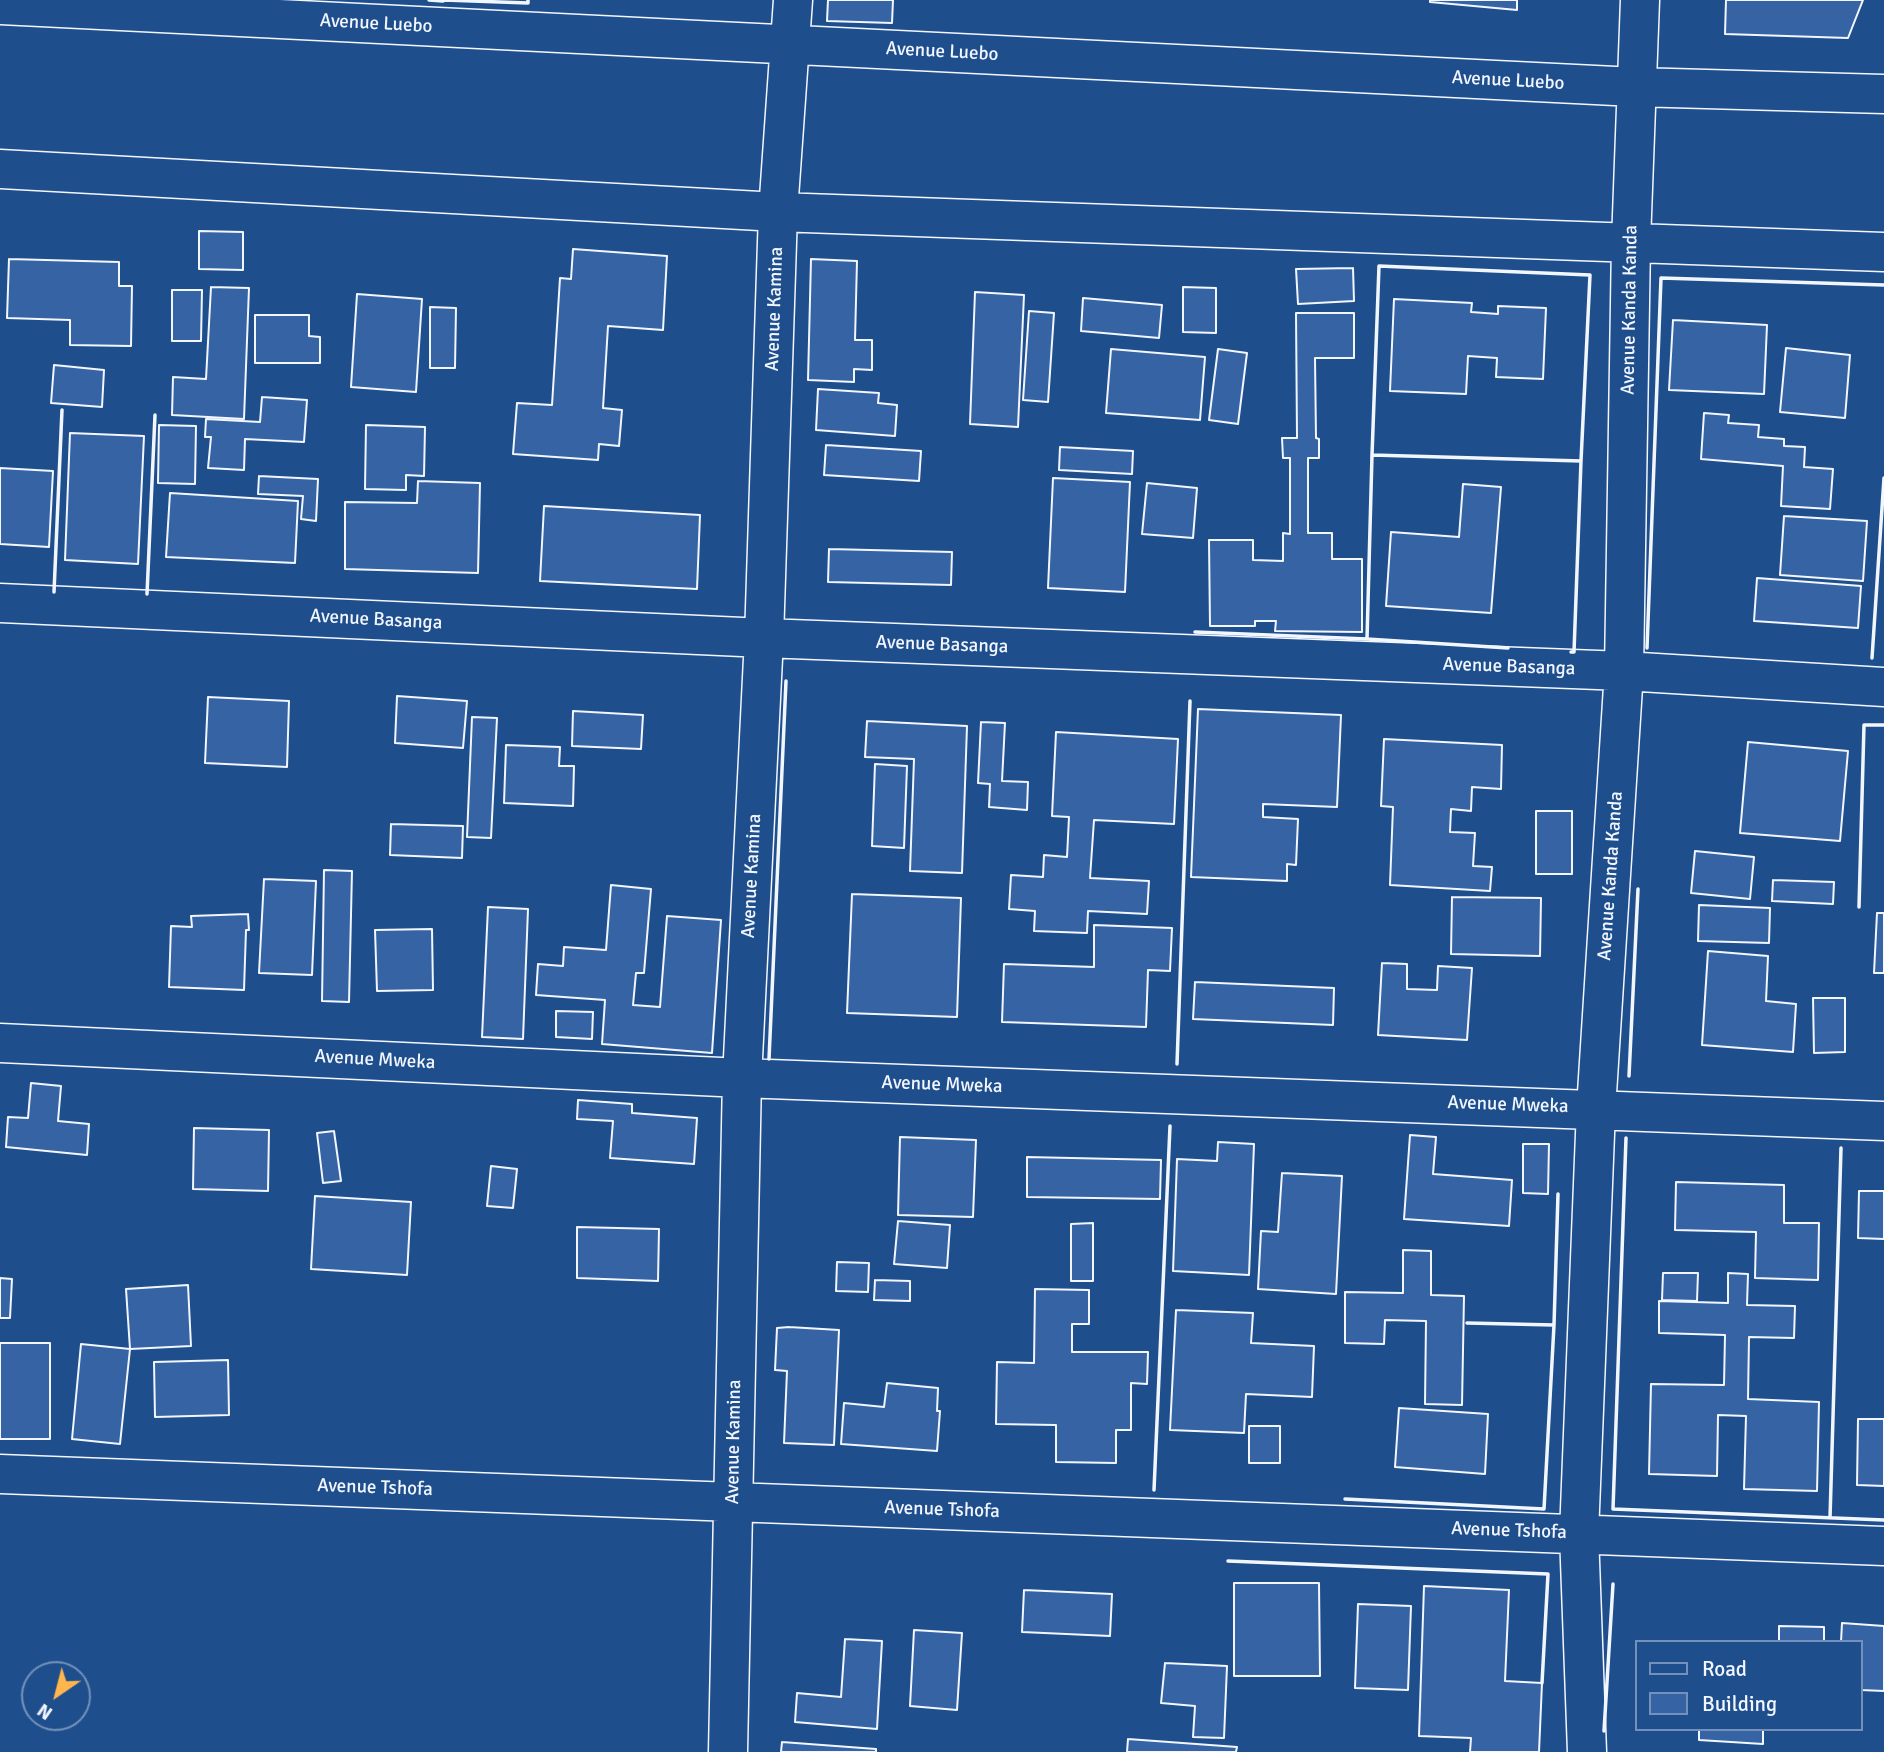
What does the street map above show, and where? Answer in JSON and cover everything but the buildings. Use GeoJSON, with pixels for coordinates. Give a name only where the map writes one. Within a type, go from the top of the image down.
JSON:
{"type":"FeatureCollection","features":[{"type":"Feature","properties":{"kind":"street","name":"Avenue Kamina"},"geometry":{"type":"LineString","coordinates":[[728,1752],[742,1078],[764,638],[778,212],[793,0]]}},
{"type":"Feature","properties":{"kind":"street","name":"Avenue Kanda Kanda"},"geometry":{"type":"LineString","coordinates":[[1587,1752],[1579,1534],[1596,1109],[1624,671],[1631,242],[1640,0]]}},
{"type":"Feature","properties":{"kind":"street","name":"Avenue Luebo"},"geometry":{"type":"LineString","coordinates":[[0,5],[1635,87],[1884,94]]}},
{"type":"Feature","properties":{"kind":"street"},"geometry":{"type":"LineString","coordinates":[[0,169],[778,212],[1884,252]]}},
{"type":"Feature","properties":{"kind":"street","name":"Avenue Basanga"},"geometry":{"type":"LineString","coordinates":[[0,603],[764,638],[1624,671],[1884,687]]}},
{"type":"Feature","properties":{"kind":"street","name":"Avenue Mweka"},"geometry":{"type":"LineString","coordinates":[[0,1042],[742,1078],[1884,1121]]}},
{"type":"Feature","properties":{"kind":"street","name":"Avenue Tshofa"},"geometry":{"type":"LineString","coordinates":[[0,1474],[1884,1546]]}},
{"type":"Feature","properties":{"kind":"wall"},"geometry":{"type":"LineString","coordinates":[[429,0],[443,1]]}},
{"type":"Feature","properties":{"kind":"wall"},"geometry":{"type":"LineString","coordinates":[[444,0],[528,3],[528,0]]}},
{"type":"Feature","properties":{"kind":"wall"},"geometry":{"type":"LineString","coordinates":[[1372,455],[1581,461],[1590,275],[1379,266],[1372,455],[1367,639],[1508,648]]}},
{"type":"Feature","properties":{"kind":"wall"},"geometry":{"type":"LineString","coordinates":[[1647,648],[1661,278],[1884,285]]}},
{"type":"Feature","properties":{"kind":"wall"},"geometry":{"type":"LineString","coordinates":[[54,592],[62,410]]}},
{"type":"Feature","properties":{"kind":"wall"},"geometry":{"type":"LineString","coordinates":[[147,594],[155,415]]}},
{"type":"Feature","properties":{"kind":"wall"},"geometry":{"type":"LineString","coordinates":[[1571,652],[1574,652],[1581,461]]}},
{"type":"Feature","properties":{"kind":"wall"},"geometry":{"type":"LineString","coordinates":[[1872,658],[1884,478]]}},
{"type":"Feature","properties":{"kind":"wall"},"geometry":{"type":"LineString","coordinates":[[1195,632],[1367,639]]}},
{"type":"Feature","properties":{"kind":"wall"},"geometry":{"type":"LineString","coordinates":[[769,1059],[786,681]]}},
{"type":"Feature","properties":{"kind":"wall"},"geometry":{"type":"LineString","coordinates":[[1177,1064],[1190,701]]}},
{"type":"Feature","properties":{"kind":"wall"},"geometry":{"type":"LineString","coordinates":[[1859,907],[1864,725],[1884,725]]}},
{"type":"Feature","properties":{"kind":"wall"},"geometry":{"type":"LineString","coordinates":[[1629,1076],[1638,889]]}},
{"type":"Feature","properties":{"kind":"wall"},"geometry":{"type":"LineString","coordinates":[[1154,1490],[1170,1126]]}},
{"type":"Feature","properties":{"kind":"wall"},"geometry":{"type":"LineString","coordinates":[[1626,1138],[1613,1509],[1884,1520]]}},
{"type":"Feature","properties":{"kind":"wall"},"geometry":{"type":"LineString","coordinates":[[1830,1518],[1841,1148]]}},
{"type":"Feature","properties":{"kind":"wall"},"geometry":{"type":"LineString","coordinates":[[1345,1499],[1544,1509],[1558,1194]]}},
{"type":"Feature","properties":{"kind":"wall"},"geometry":{"type":"LineString","coordinates":[[1467,1323],[1554,1325]]}},
{"type":"Feature","properties":{"kind":"wall"},"geometry":{"type":"LineString","coordinates":[[1228,1561],[1548,1574],[1542,1683]]}},
{"type":"Feature","properties":{"kind":"wall"},"geometry":{"type":"LineString","coordinates":[[1604,1731],[1613,1584]]}}]}
